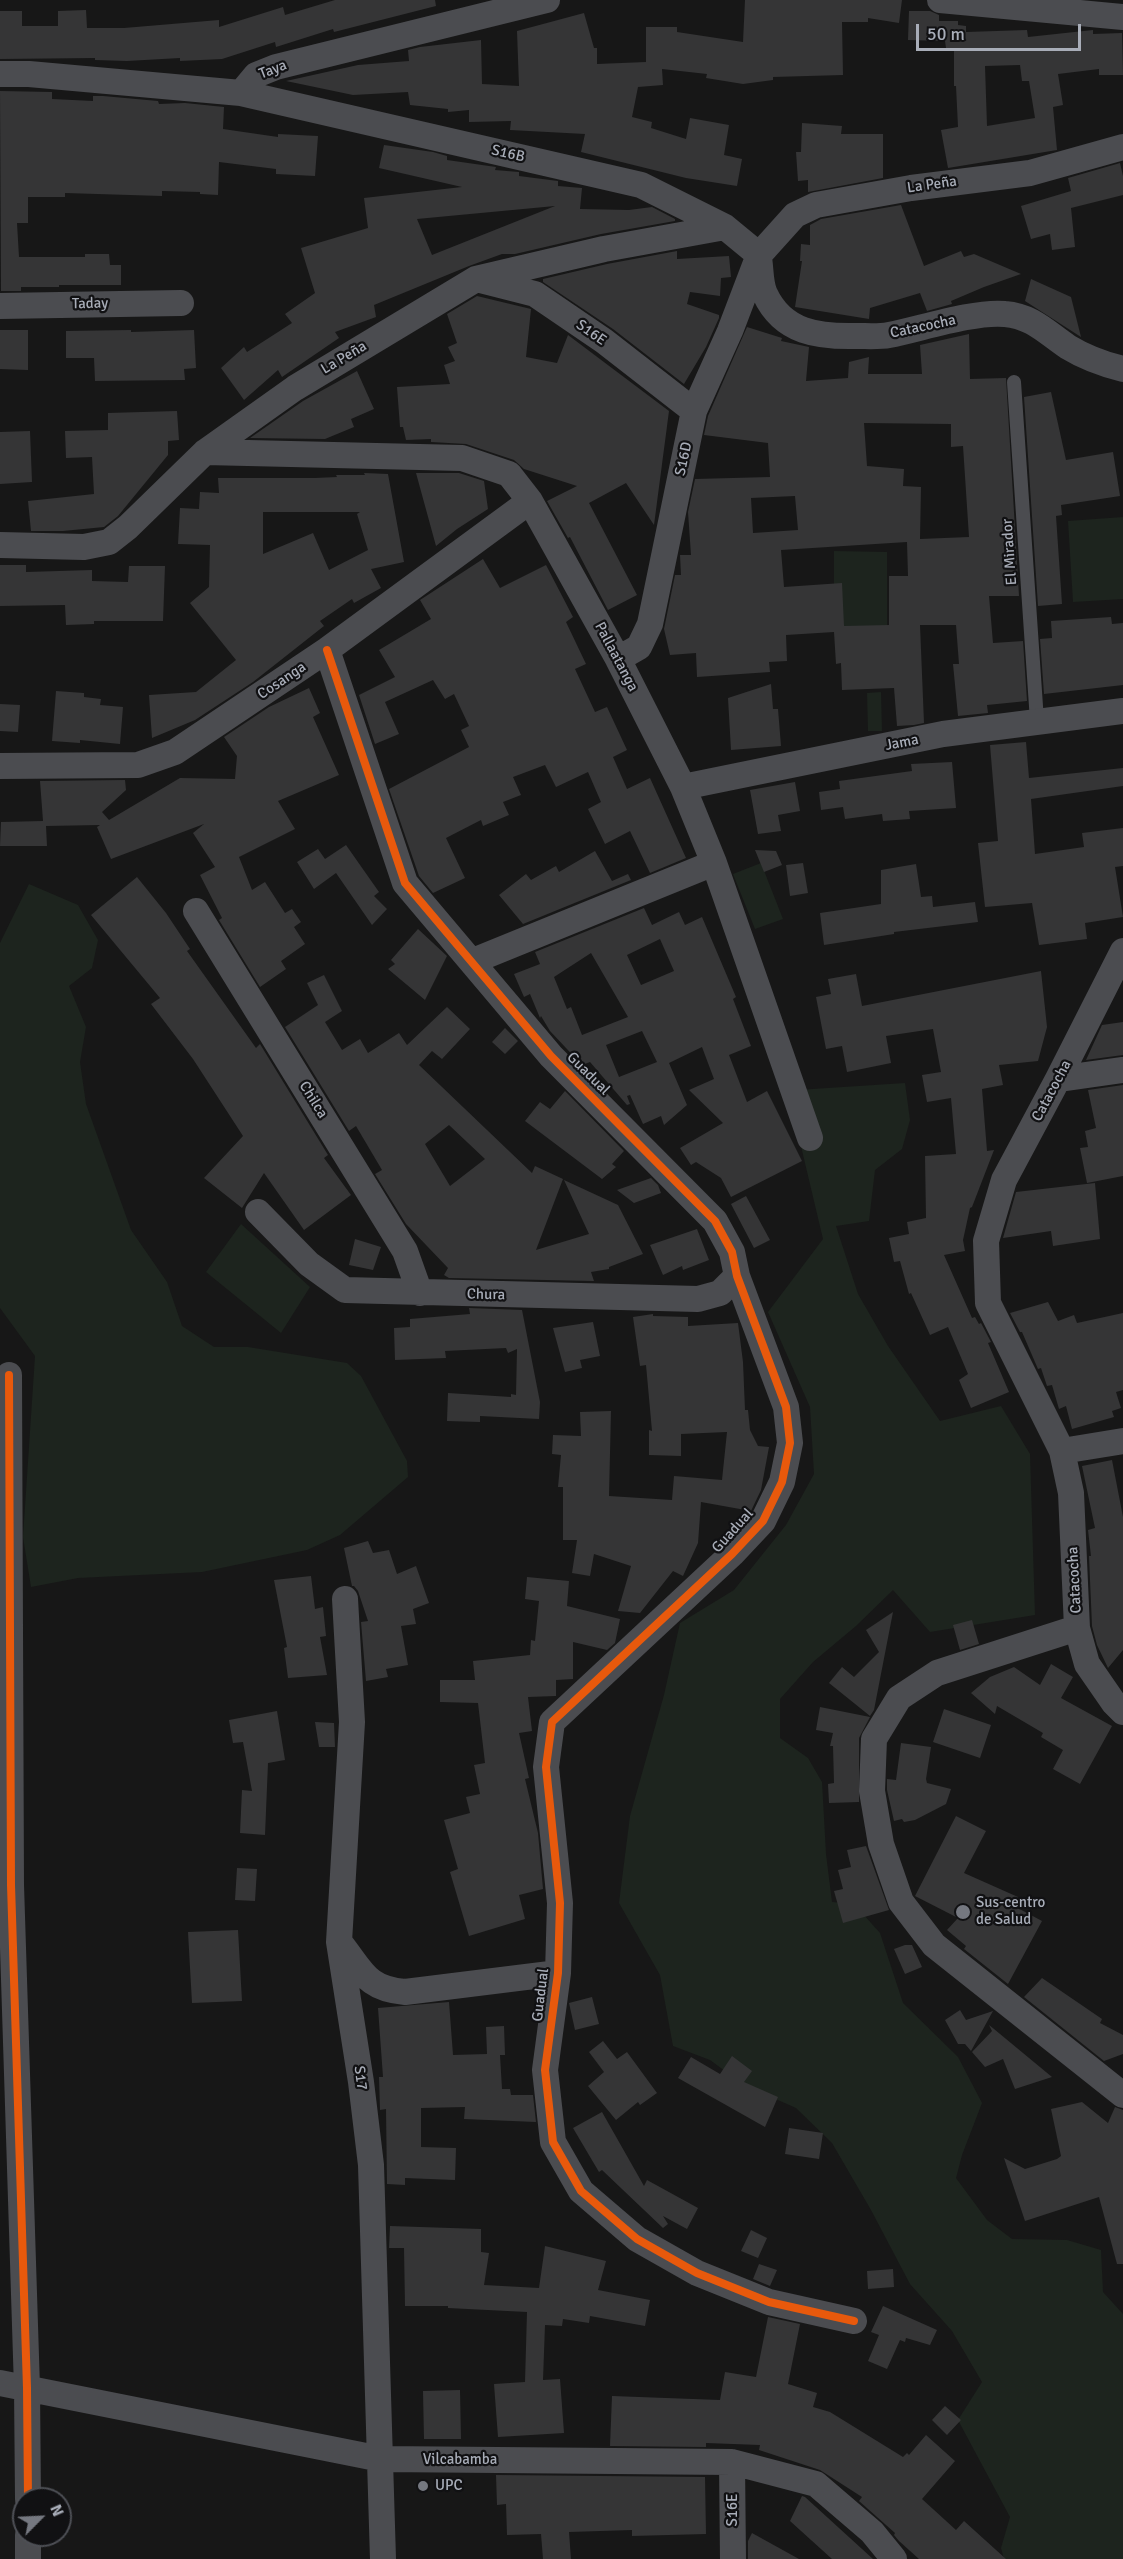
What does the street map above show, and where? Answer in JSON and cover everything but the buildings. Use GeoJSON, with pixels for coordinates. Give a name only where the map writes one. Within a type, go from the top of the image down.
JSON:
{"type":"FeatureCollection","features":[{"type":"Feature","properties":{"kind":"street","name":"Taya"},"geometry":{"type":"LineString","coordinates":[[241,93],[256,75],[276,67],[547,0]]}},
{"type":"Feature","properties":{"kind":"street"},"geometry":{"type":"LineString","coordinates":[[940,0],[1123,17]]}},
{"type":"Feature","properties":{"kind":"street"},"geometry":{"type":"LineString","coordinates":[[0,74],[29,74],[241,93]]}},
{"type":"Feature","properties":{"kind":"street","name":"S16B"},"geometry":{"type":"LineString","coordinates":[[241,93],[641,185],[725,227],[759,255]]}},
{"type":"Feature","properties":{"kind":"street","name":"La Peña"},"geometry":{"type":"LineString","coordinates":[[759,255],[795,215],[816,205],[911,188],[1030,173],[1123,147]]}},
{"type":"Feature","properties":{"kind":"street","name":"La Peña"},"geometry":{"type":"LineString","coordinates":[[0,545],[84,548],[109,542],[128,527],[205,452],[295,388],[476,279],[604,249],[725,227]]}},
{"type":"Feature","properties":{"kind":"street","name":"Catacocha"},"geometry":{"type":"LineString","coordinates":[[759,255],[764,293],[778,314],[789,325],[804,332],[829,337],[885,336],[967,317],[1004,313],[1034,321],[1068,347],[1097,363],[1123,369]]}},
{"type":"Feature","properties":{"kind":"street","name":"S16D"},"geometry":{"type":"LineString","coordinates":[[618,658],[639,647],[650,624],[694,411],[730,331],[759,255]]}},
{"type":"Feature","properties":{"kind":"street","name":"S16E"},"geometry":{"type":"LineString","coordinates":[[476,279],[535,294],[604,341],[694,411]]}},
{"type":"Feature","properties":{"kind":"street","name":"Taday"},"geometry":{"type":"LineString","coordinates":[[0,306],[181,303]]}},
{"type":"Feature","properties":{"kind":"street","name":"Pallaatanga"},"geometry":{"type":"LineString","coordinates":[[205,452],[462,458],[509,474],[531,501],[618,658],[683,787],[714,863],[810,1138]]}},
{"type":"Feature","properties":{"kind":"street","name":"Cosanga"},"geometry":{"type":"LineString","coordinates":[[0,766],[138,765],[166,755],[209,730],[327,650],[531,501]]}},
{"type":"Feature","properties":{"kind":"street","name":"Guadual"},"geometry":{"type":"LineString","coordinates":[[327,650],[405,883],[551,1056],[715,1221],[732,1252],[737,1276],[786,1407],[790,1443],[782,1482],[763,1521],[732,1554],[552,1722],[546,1767],[560,1903],[558,1973],[545,2070],[553,2142],[581,2191],[638,2239],[697,2273],[769,2302],[855,2321]]}},
{"type":"Feature","properties":{"kind":"street","name":"Jama"},"geometry":{"type":"LineString","coordinates":[[683,787],[943,735],[1123,711]]}},
{"type":"Feature","properties":{"kind":"street"},"geometry":{"type":"LineString","coordinates":[[473,961],[714,863]]}},
{"type":"Feature","properties":{"kind":"street","name":"Chilca"},"geometry":{"type":"LineString","coordinates":[[196,911],[405,1251],[420,1293]]}},
{"type":"Feature","properties":{"kind":"street","name":"Catacocha"},"geometry":{"type":"LineString","coordinates":[[1123,951],[1004,1180],[986,1241],[988,1303],[1062,1451],[1071,1493],[1077,1628],[937,1673],[899,1698],[874,1739],[872,1791],[881,1845],[901,1902],[934,1945],[1123,2095]]}},
{"type":"Feature","properties":{"kind":"street"},"geometry":{"type":"LineString","coordinates":[[1058,1079],[1123,1070]]}},
{"type":"Feature","properties":{"kind":"street","name":"Chura"},"geometry":{"type":"LineString","coordinates":[[258,1212],[309,1264],[345,1290],[698,1299],[720,1293],[737,1276]]}},
{"type":"Feature","properties":{"kind":"street"},"geometry":{"type":"LineString","coordinates":[[9,1375],[6,1885],[27,2388],[28,2487]]}},
{"type":"Feature","properties":{"kind":"street"},"geometry":{"type":"LineString","coordinates":[[1062,1451],[1123,1441]]}},
{"type":"Feature","properties":{"kind":"street","name":"S17"},"geometry":{"type":"LineString","coordinates":[[345,1599],[352,1722],[339,1942],[361,2082],[371,2165],[383,2559]]}},
{"type":"Feature","properties":{"kind":"street"},"geometry":{"type":"LineString","coordinates":[[1077,1628],[1087,1664],[1123,1712]]}},
{"type":"Feature","properties":{"kind":"street"},"geometry":{"type":"LineString","coordinates":[[339,1942],[371,1983],[386,1991],[405,1992],[558,1973]]}},
{"type":"Feature","properties":{"kind":"street","name":"Vilcabamba"},"geometry":{"type":"LineString","coordinates":[[0,2383],[381,2459],[732,2462],[816,2484],[872,2532],[894,2559]]}},
{"type":"Feature","properties":{"kind":"street","name":"S16E"},"geometry":{"type":"LineString","coordinates":[[732,2462],[733,2559]]}},
{"type":"Feature","properties":{"kind":"lane","name":"El Mirador"},"geometry":{"type":"LineString","coordinates":[[1014,382],[1038,721]]}},
{"type":"Feature","properties":{"kind":"shaded area"},"geometry":{"type":"Polygon","coordinates":[[[1123,517],[1123,599],[1073,602],[1068,521],[1123,517]]]}},
{"type":"Feature","properties":{"kind":"shaded area"},"geometry":{"type":"Polygon","coordinates":[[[834,551],[887,552],[887,628],[834,628],[834,551]]]}},
{"type":"Feature","properties":{"kind":"shaded area"},"geometry":{"type":"Polygon","coordinates":[[[881,692],[882,731],[868,731],[867,693],[881,692]]]}},
{"type":"Feature","properties":{"kind":"shaded area"},"geometry":{"type":"Polygon","coordinates":[[[761,863],[783,919],[755,929],[733,874],[761,863]]]}},
{"type":"Feature","properties":{"kind":"shaded area"},"geometry":{"type":"Polygon","coordinates":[[[29,884],[78,905],[98,940],[92,968],[69,986],[86,1027],[80,1062],[86,1104],[131,1230],[167,1282],[182,1326],[214,1347],[248,1347],[347,1363],[361,1376],[407,1461],[408,1477],[340,1535],[307,1550],[202,1572],[78,1578],[31,1587],[23,1537],[35,1356],[0,1308],[0,943],[29,884]]]}},
{"type":"Feature","properties":{"kind":"shaded area"},"geometry":{"type":"Polygon","coordinates":[[[905,1083],[910,1120],[902,1149],[875,1170],[869,1221],[836,1226],[858,1294],[888,1346],[940,1421],[1001,1406],[1030,1454],[1035,1615],[930,1632],[893,1590],[856,1626],[813,1662],[780,1699],[780,1738],[808,1758],[822,1782],[826,1854],[832,1902],[854,1904],[880,1933],[903,2003],[958,2057],[982,2103],[962,2155],[956,2178],[987,2220],[1012,2239],[1067,2240],[1101,2250],[1103,2292],[1123,2314],[1123,2559],[1004,2559],[1001,2548],[1010,2517],[958,2420],[982,2382],[952,2331],[910,2284],[832,2143],[796,2108],[744,2085],[710,2060],[673,2046],[660,1975],[619,1903],[630,1816],[664,1695],[680,1623],[734,1590],[786,1525],[814,1474],[810,1407],[768,1312],[823,1239],[800,1142],[797,1090],[905,1083]]]}},
{"type":"Feature","properties":{"kind":"shaded area"},"geometry":{"type":"Polygon","coordinates":[[[241,1224],[310,1287],[281,1333],[206,1272],[241,1224]]]}},
{"type":"Feature","properties":{"kind":"cycle path"},"geometry":{"type":"LineString","coordinates":[[327,650],[405,883],[551,1056],[715,1221],[732,1252],[737,1276],[786,1407],[790,1443],[782,1482],[763,1521],[732,1554],[552,1722],[546,1767],[560,1903],[558,1973],[545,2070],[553,2142],[581,2191],[637,2239],[697,2273],[769,2302],[854,2321]]}},
{"type":"Feature","properties":{"kind":"cycle path"},"geometry":{"type":"LineString","coordinates":[[9,1375],[11,1885],[27,2388],[28,2487]]}},
{"type":"Feature","properties":{"kind":"place","name":"Sus-centro de Salud"},"geometry":{"type":"Point","coordinates":[963,1912]}},
{"type":"Feature","properties":{"kind":"place","name":"UPC"},"geometry":{"type":"Point","coordinates":[423,2486]}}]}
